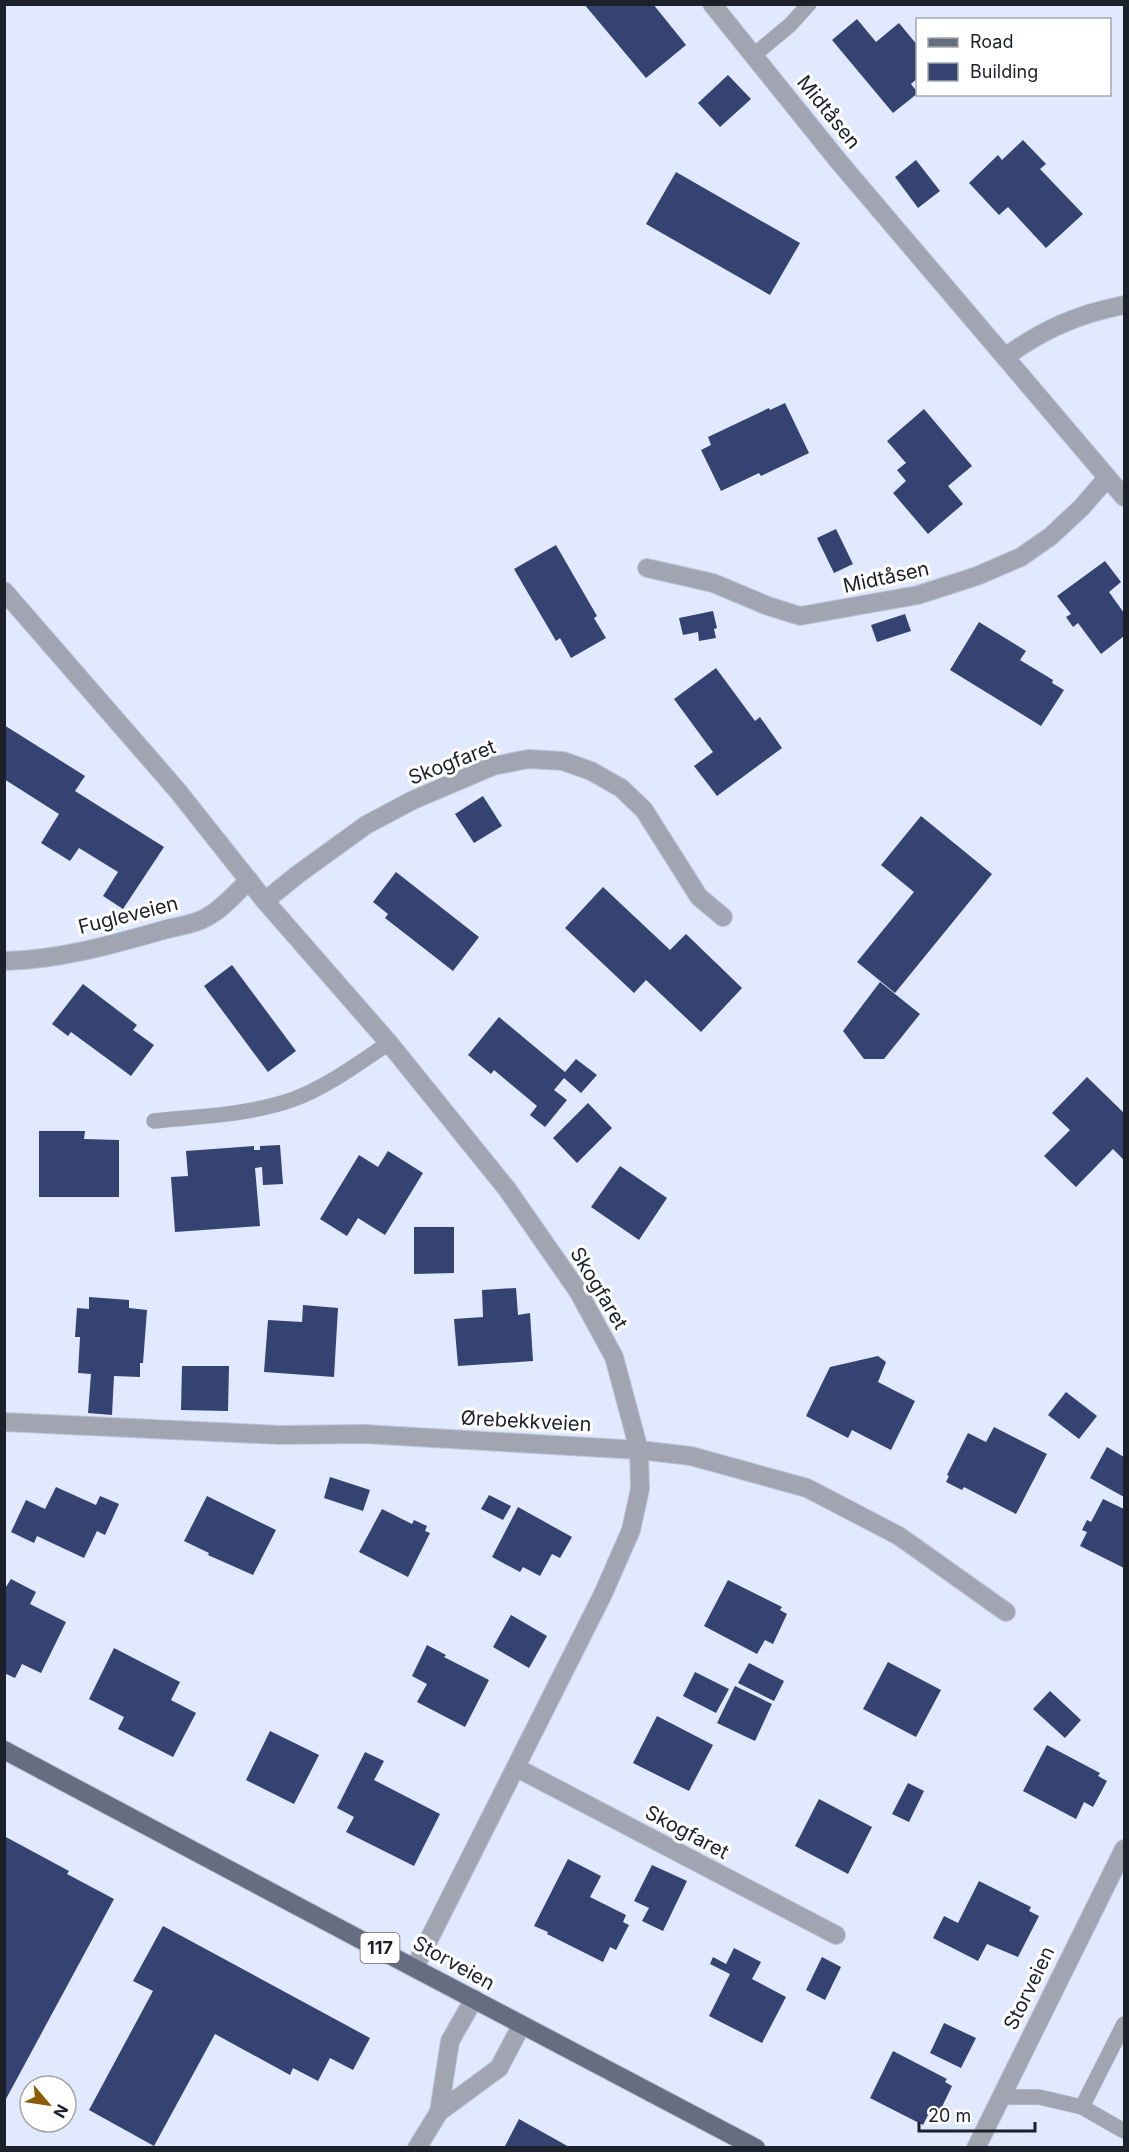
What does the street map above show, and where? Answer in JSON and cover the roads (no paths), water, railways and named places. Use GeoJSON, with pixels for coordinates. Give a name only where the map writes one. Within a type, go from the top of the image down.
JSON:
{"type":"FeatureCollection","features":[{"type":"Feature","properties":{"kind":"main road","name":"Storveien"},"geometry":{"type":"LineString","coordinates":[[4,1750],[416,1967],[521,2026],[756,2148]]}},
{"type":"Feature","properties":{"kind":"street","name":"Midtåsen"},"geometry":{"type":"LineString","coordinates":[[712,4],[840,163],[1125,497]]}},
{"type":"Feature","properties":{"kind":"street"},"geometry":{"type":"LineString","coordinates":[[1005,357],[1029,339],[1064,321],[1101,309],[1125,305]]}},
{"type":"Feature","properties":{"kind":"street","name":"Midtåsen"},"geometry":{"type":"LineString","coordinates":[[648,568],[713,583],[768,606],[800,616],[918,595],[977,576],[1021,557],[1051,536],[1082,507],[1107,478]]}},
{"type":"Feature","properties":{"kind":"street","name":"Skogfaret"},"geometry":{"type":"LineString","coordinates":[[4,591],[177,790],[265,901],[389,1043],[507,1188],[578,1291],[614,1357],[639,1450],[640,1489],[631,1530],[603,1594],[416,1967]]}},
{"type":"Feature","properties":{"kind":"street","name":"Skogfaret"},"geometry":{"type":"LineString","coordinates":[[265,901],[366,825],[413,800],[493,766],[528,759],[563,761],[591,771],[621,788],[644,810],[699,897],[723,917]]}},
{"type":"Feature","properties":{"kind":"street","name":"Fugleveien"},"geometry":{"type":"LineString","coordinates":[[4,962],[30,961],[76,952],[206,918],[249,880]]}},
{"type":"Feature","properties":{"kind":"street","name":"Ørebekkveien"},"geometry":{"type":"LineString","coordinates":[[4,1422],[280,1435],[364,1434],[639,1450],[691,1456],[807,1488],[899,1536],[1006,1612]]}},
{"type":"Feature","properties":{"kind":"street","name":"Skogfaret"},"geometry":{"type":"LineString","coordinates":[[517,1768],[836,1935]]}},
{"type":"Feature","properties":{"kind":"street","name":"Storveien"},"geometry":{"type":"LineString","coordinates":[[976,2148],[1125,1850]]}},
{"type":"Feature","properties":{"kind":"street"},"geometry":{"type":"LineString","coordinates":[[439,2112],[450,2041],[474,1999]]}},
{"type":"Feature","properties":{"kind":"street"},"geometry":{"type":"LineString","coordinates":[[417,2148],[439,2112],[499,2068],[521,2026]]}},
{"type":"Feature","properties":{"kind":"lane"},"geometry":{"type":"LineString","coordinates":[[754,55],[790,25],[809,4]]}},
{"type":"Feature","properties":{"kind":"lane"},"geometry":{"type":"LineString","coordinates":[[154,1121],[237,1113],[296,1098],[343,1073],[389,1043]]}},
{"type":"Feature","properties":{"kind":"lane"},"geometry":{"type":"LineString","coordinates":[[1082,2107],[1125,2024]]}},
{"type":"Feature","properties":{"kind":"lane"},"geometry":{"type":"LineString","coordinates":[[1000,2097],[1039,2097],[1082,2107],[1125,2131]]}}]}
